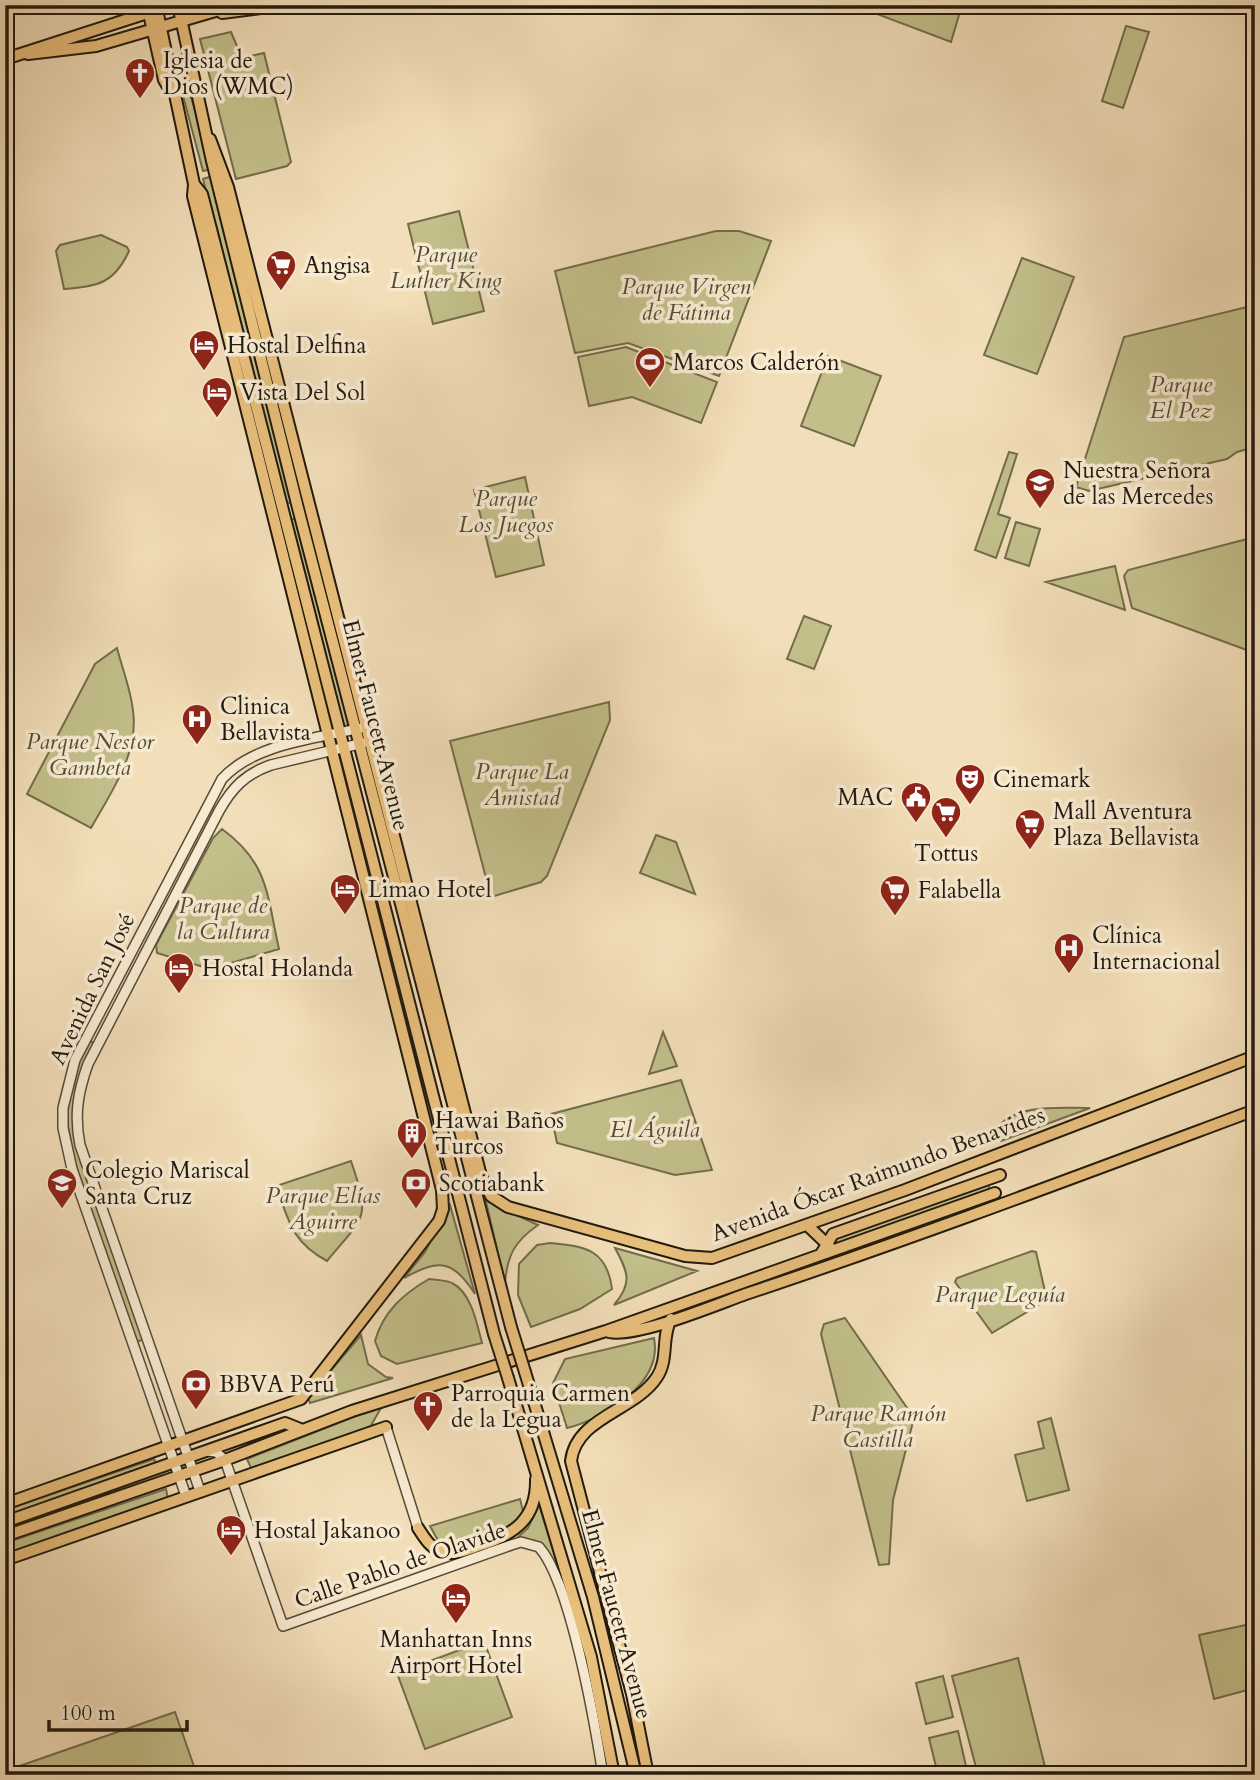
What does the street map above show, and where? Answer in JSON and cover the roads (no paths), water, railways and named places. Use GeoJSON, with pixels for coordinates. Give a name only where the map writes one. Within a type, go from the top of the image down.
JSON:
{"type":"FeatureCollection","features":[{"type":"Feature","properties":{"kind":"main road"},"geometry":{"type":"LineString","coordinates":[[28,54],[152,9],[175,5]]}},
{"type":"Feature","properties":{"kind":"main road"},"geometry":{"type":"LineString","coordinates":[[156,31],[175,5]]}},
{"type":"Feature","properties":{"kind":"main road","name":"Elmer Faucett Avenue"},"geometry":{"type":"LineString","coordinates":[[175,5],[182,23],[210,139],[220,159],[228,187],[362,728],[418,974],[511,1327],[607,1648],[635,1770]]}},
{"type":"Feature","properties":{"kind":"main road"},"geometry":{"type":"LineString","coordinates":[[5,59],[96,46],[156,31],[236,5]]}},
{"type":"Feature","properties":{"kind":"main road"},"geometry":{"type":"LineString","coordinates":[[212,14],[246,13],[284,5]]}},
{"type":"Feature","properties":{"kind":"main road","name":"Elmer Faucett Avenue"},"geometry":{"type":"LineString","coordinates":[[152,9],[194,184],[202,194],[230,301],[332,735],[408,1006],[494,1334],[587,1646],[602,1710],[611,1773]]}},
{"type":"Feature","properties":{"kind":"main road","name":"Elmer Faucett Avenue"},"geometry":{"type":"LineString","coordinates":[[365,742],[482,1180],[493,1198],[508,1208]]}},
{"type":"Feature","properties":{"kind":"main road","name":"Elmer Faucett Avenue"},"geometry":{"type":"LineString","coordinates":[[183,1442],[302,1399],[439,1221],[443,1209],[442,1190],[336,749]]}},
{"type":"Feature","properties":{"kind":"main road"},"geometry":{"type":"LineString","coordinates":[[418,974],[435,997]]}},
{"type":"Feature","properties":{"kind":"main road"},"geometry":{"type":"LineString","coordinates":[[404,1036],[408,1006]]}},
{"type":"Feature","properties":{"kind":"main road","name":"Avenida Óscar Raimundo Benavides"},"geometry":{"type":"LineString","coordinates":[[508,1208],[697,1258],[720,1256],[905,1190],[1255,1056]]}},
{"type":"Feature","properties":{"kind":"main road","name":"Avenida Óscar Raimundo Benavides"},"geometry":{"type":"LineString","coordinates":[[606,1331],[617,1334],[671,1320],[928,1231],[1255,1110]]}},
{"type":"Feature","properties":{"kind":"main road"},"geometry":{"type":"LineString","coordinates":[[967,1187],[980,1178],[987,1158]]}},
{"type":"Feature","properties":{"kind":"main road","name":"Avenida Óscar Raimundo Benavides"},"geometry":{"type":"LineString","coordinates":[[5,1536],[225,1460],[300,1429],[441,1380],[606,1331],[828,1246],[938,1196],[1000,1175]]}},
{"type":"Feature","properties":{"kind":"main road"},"geometry":{"type":"LineString","coordinates":[[905,1190],[917,1195],[938,1196]]}},
{"type":"Feature","properties":{"kind":"main road","name":"Avenida Óscar Raimundo Benavides"},"geometry":{"type":"LineString","coordinates":[[828,1246],[945,1212],[995,1193]]}},
{"type":"Feature","properties":{"kind":"main road"},"geometry":{"type":"LineString","coordinates":[[928,1231],[945,1212]]}},
{"type":"Feature","properties":{"kind":"main road"},"geometry":{"type":"LineString","coordinates":[[807,1225],[828,1246],[828,1266]]}},
{"type":"Feature","properties":{"kind":"main road"},"geometry":{"type":"LineString","coordinates":[[648,1775],[625,1664],[571,1461],[576,1440],[586,1430],[635,1398],[661,1369],[667,1329],[671,1320]]}},
{"type":"Feature","properties":{"kind":"main road","name":"Avenida Óscar Raimundo Benavides"},"geometry":{"type":"LineString","coordinates":[[5,1522],[285,1423],[300,1429]]}},
{"type":"Feature","properties":{"kind":"main road"},"geometry":{"type":"LineString","coordinates":[[5,1559],[386,1427]]}},
{"type":"Feature","properties":{"kind":"main road"},"geometry":{"type":"LineString","coordinates":[[5,1504],[183,1442]]}},
{"type":"Feature","properties":{"kind":"main road"},"geometry":{"type":"LineString","coordinates":[[418,1528],[431,1546],[449,1553],[506,1536],[531,1513],[536,1469]]}},
{"type":"Feature","properties":{"kind":"main road"},"geometry":{"type":"LineString","coordinates":[[607,1648],[625,1664]]}},
{"type":"Feature","properties":{"kind":"main road"},"geometry":{"type":"LineString","coordinates":[[602,1710],[610,1698],[621,1705]]}},
{"type":"Feature","properties":{"kind":"main road"},"geometry":{"type":"LineString","coordinates":[[611,1773],[621,1760],[635,1770]]}},
{"type":"Feature","properties":{"kind":"street","name":"Avenida San José"},"geometry":{"type":"LineString","coordinates":[[186,1496],[66,1148],[63,1128],[66,1090],[91,1026],[222,779],[246,759],[362,728]]}},
{"type":"Feature","properties":{"kind":"street","name":"Avenida San José"},"geometry":{"type":"LineString","coordinates":[[200,1491],[80,1144],[76,1126],[78,1094],[88,1064],[228,795],[236,785],[257,770],[365,742]]}},
{"type":"Feature","properties":{"kind":"street"},"geometry":{"type":"LineString","coordinates":[[386,1427],[418,1528]]}},
{"type":"Feature","properties":{"kind":"street"},"geometry":{"type":"LineString","coordinates":[[207,1451],[216,1452],[225,1460],[232,1480]]}},
{"type":"Feature","properties":{"kind":"street","name":"Calle Pablo de Olavide"},"geometry":{"type":"LineString","coordinates":[[232,1480],[283,1626],[511,1545],[531,1543],[546,1555],[556,1575],[611,1773]]}},
{"type":"Feature","properties":{"kind":"place","name":"Iglesia de Dios (WMC)"},"geometry":{"type":"Point","coordinates":[140,100]}},
{"type":"Feature","properties":{"kind":"place","name":"Angisa"},"geometry":{"type":"Point","coordinates":[281,292]}},
{"type":"Feature","properties":{"kind":"place","name":"Hostal Delfina"},"geometry":{"type":"Point","coordinates":[204,372]}},
{"type":"Feature","properties":{"kind":"place","name":"Marcos Calderón"},"geometry":{"type":"Point","coordinates":[650,389]}},
{"type":"Feature","properties":{"kind":"place","name":"Vista Del Sol"},"geometry":{"type":"Point","coordinates":[217,419]}},
{"type":"Feature","properties":{"kind":"place","name":"Nuestra Señora de las Mercedes"},"geometry":{"type":"Point","coordinates":[1040,510]}},
{"type":"Feature","properties":{"kind":"place","name":"Clinica Bellavista"},"geometry":{"type":"Point","coordinates":[197,746]}},
{"type":"Feature","properties":{"kind":"place","name":"Cinemark"},"geometry":{"type":"Point","coordinates":[970,806]}},
{"type":"Feature","properties":{"kind":"place","name":"MAC"},"geometry":{"type":"Point","coordinates":[916,824]}},
{"type":"Feature","properties":{"kind":"place","name":"Tottus"},"geometry":{"type":"Point","coordinates":[946,839]}},
{"type":"Feature","properties":{"kind":"place","name":"Mall Aventura Plaza Bellavista"},"geometry":{"type":"Point","coordinates":[1030,851]}},
{"type":"Feature","properties":{"kind":"place","name":"Limao Hotel"},"geometry":{"type":"Point","coordinates":[345,916]}},
{"type":"Feature","properties":{"kind":"place","name":"Falabella"},"geometry":{"type":"Point","coordinates":[895,917]}},
{"type":"Feature","properties":{"kind":"place","name":"Clínica Internacional"},"geometry":{"type":"Point","coordinates":[1069,975]}},
{"type":"Feature","properties":{"kind":"place","name":"Hostal Holanda"},"geometry":{"type":"Point","coordinates":[179,995]}},
{"type":"Feature","properties":{"kind":"place","name":"Hawai Baños Turcos"},"geometry":{"type":"Point","coordinates":[412,1160]}},
{"type":"Feature","properties":{"kind":"place","name":"Colegio Mariscal Santa Cruz"},"geometry":{"type":"Point","coordinates":[62,1210]}},
{"type":"Feature","properties":{"kind":"place","name":"Scotiabank"},"geometry":{"type":"Point","coordinates":[416,1210]}},
{"type":"Feature","properties":{"kind":"place","name":"BBVA Perú"},"geometry":{"type":"Point","coordinates":[196,1411]}},
{"type":"Feature","properties":{"kind":"place","name":"Parroquia Carmen de la Legua"},"geometry":{"type":"Point","coordinates":[428,1433]}},
{"type":"Feature","properties":{"kind":"place","name":"Hostal Jakanoo"},"geometry":{"type":"Point","coordinates":[231,1557]}},
{"type":"Feature","properties":{"kind":"place","name":"Manhattan Inns Airport Hotel"},"geometry":{"type":"Point","coordinates":[456,1625]}},
{"type":"Feature","properties":{"kind":"park label","name":"Parque Luther King"},"geometry":{"type":"Point","coordinates":[446,267]}},
{"type":"Feature","properties":{"kind":"park label","name":"Parque Virgen de Fátima"},"geometry":{"type":"Point","coordinates":[686,299]}},
{"type":"Feature","properties":{"kind":"park label","name":"Parque El Pez"},"geometry":{"type":"Point","coordinates":[1181,397]}},
{"type":"Feature","properties":{"kind":"park label","name":"Parque Los Juegos"},"geometry":{"type":"Point","coordinates":[506,511]}},
{"type":"Feature","properties":{"kind":"park label","name":"Parque Nestor Gambeta"},"geometry":{"type":"Point","coordinates":[90,754]}},
{"type":"Feature","properties":{"kind":"park label","name":"Parque La Amistad"},"geometry":{"type":"Point","coordinates":[522,784]}},
{"type":"Feature","properties":{"kind":"park label","name":"Parque de la Cultura"},"geometry":{"type":"Point","coordinates":[223,918]}},
{"type":"Feature","properties":{"kind":"park label","name":"El Águila"},"geometry":{"type":"Point","coordinates":[655,1129]}},
{"type":"Feature","properties":{"kind":"park label","name":"Parque Elías Aguirre"},"geometry":{"type":"Point","coordinates":[323,1208]}},
{"type":"Feature","properties":{"kind":"park label","name":"Parque Leguía"},"geometry":{"type":"Point","coordinates":[1000,1294]}},
{"type":"Feature","properties":{"kind":"park label","name":"Parque Ramón Castilla"},"geometry":{"type":"Point","coordinates":[878,1426]}}]}
